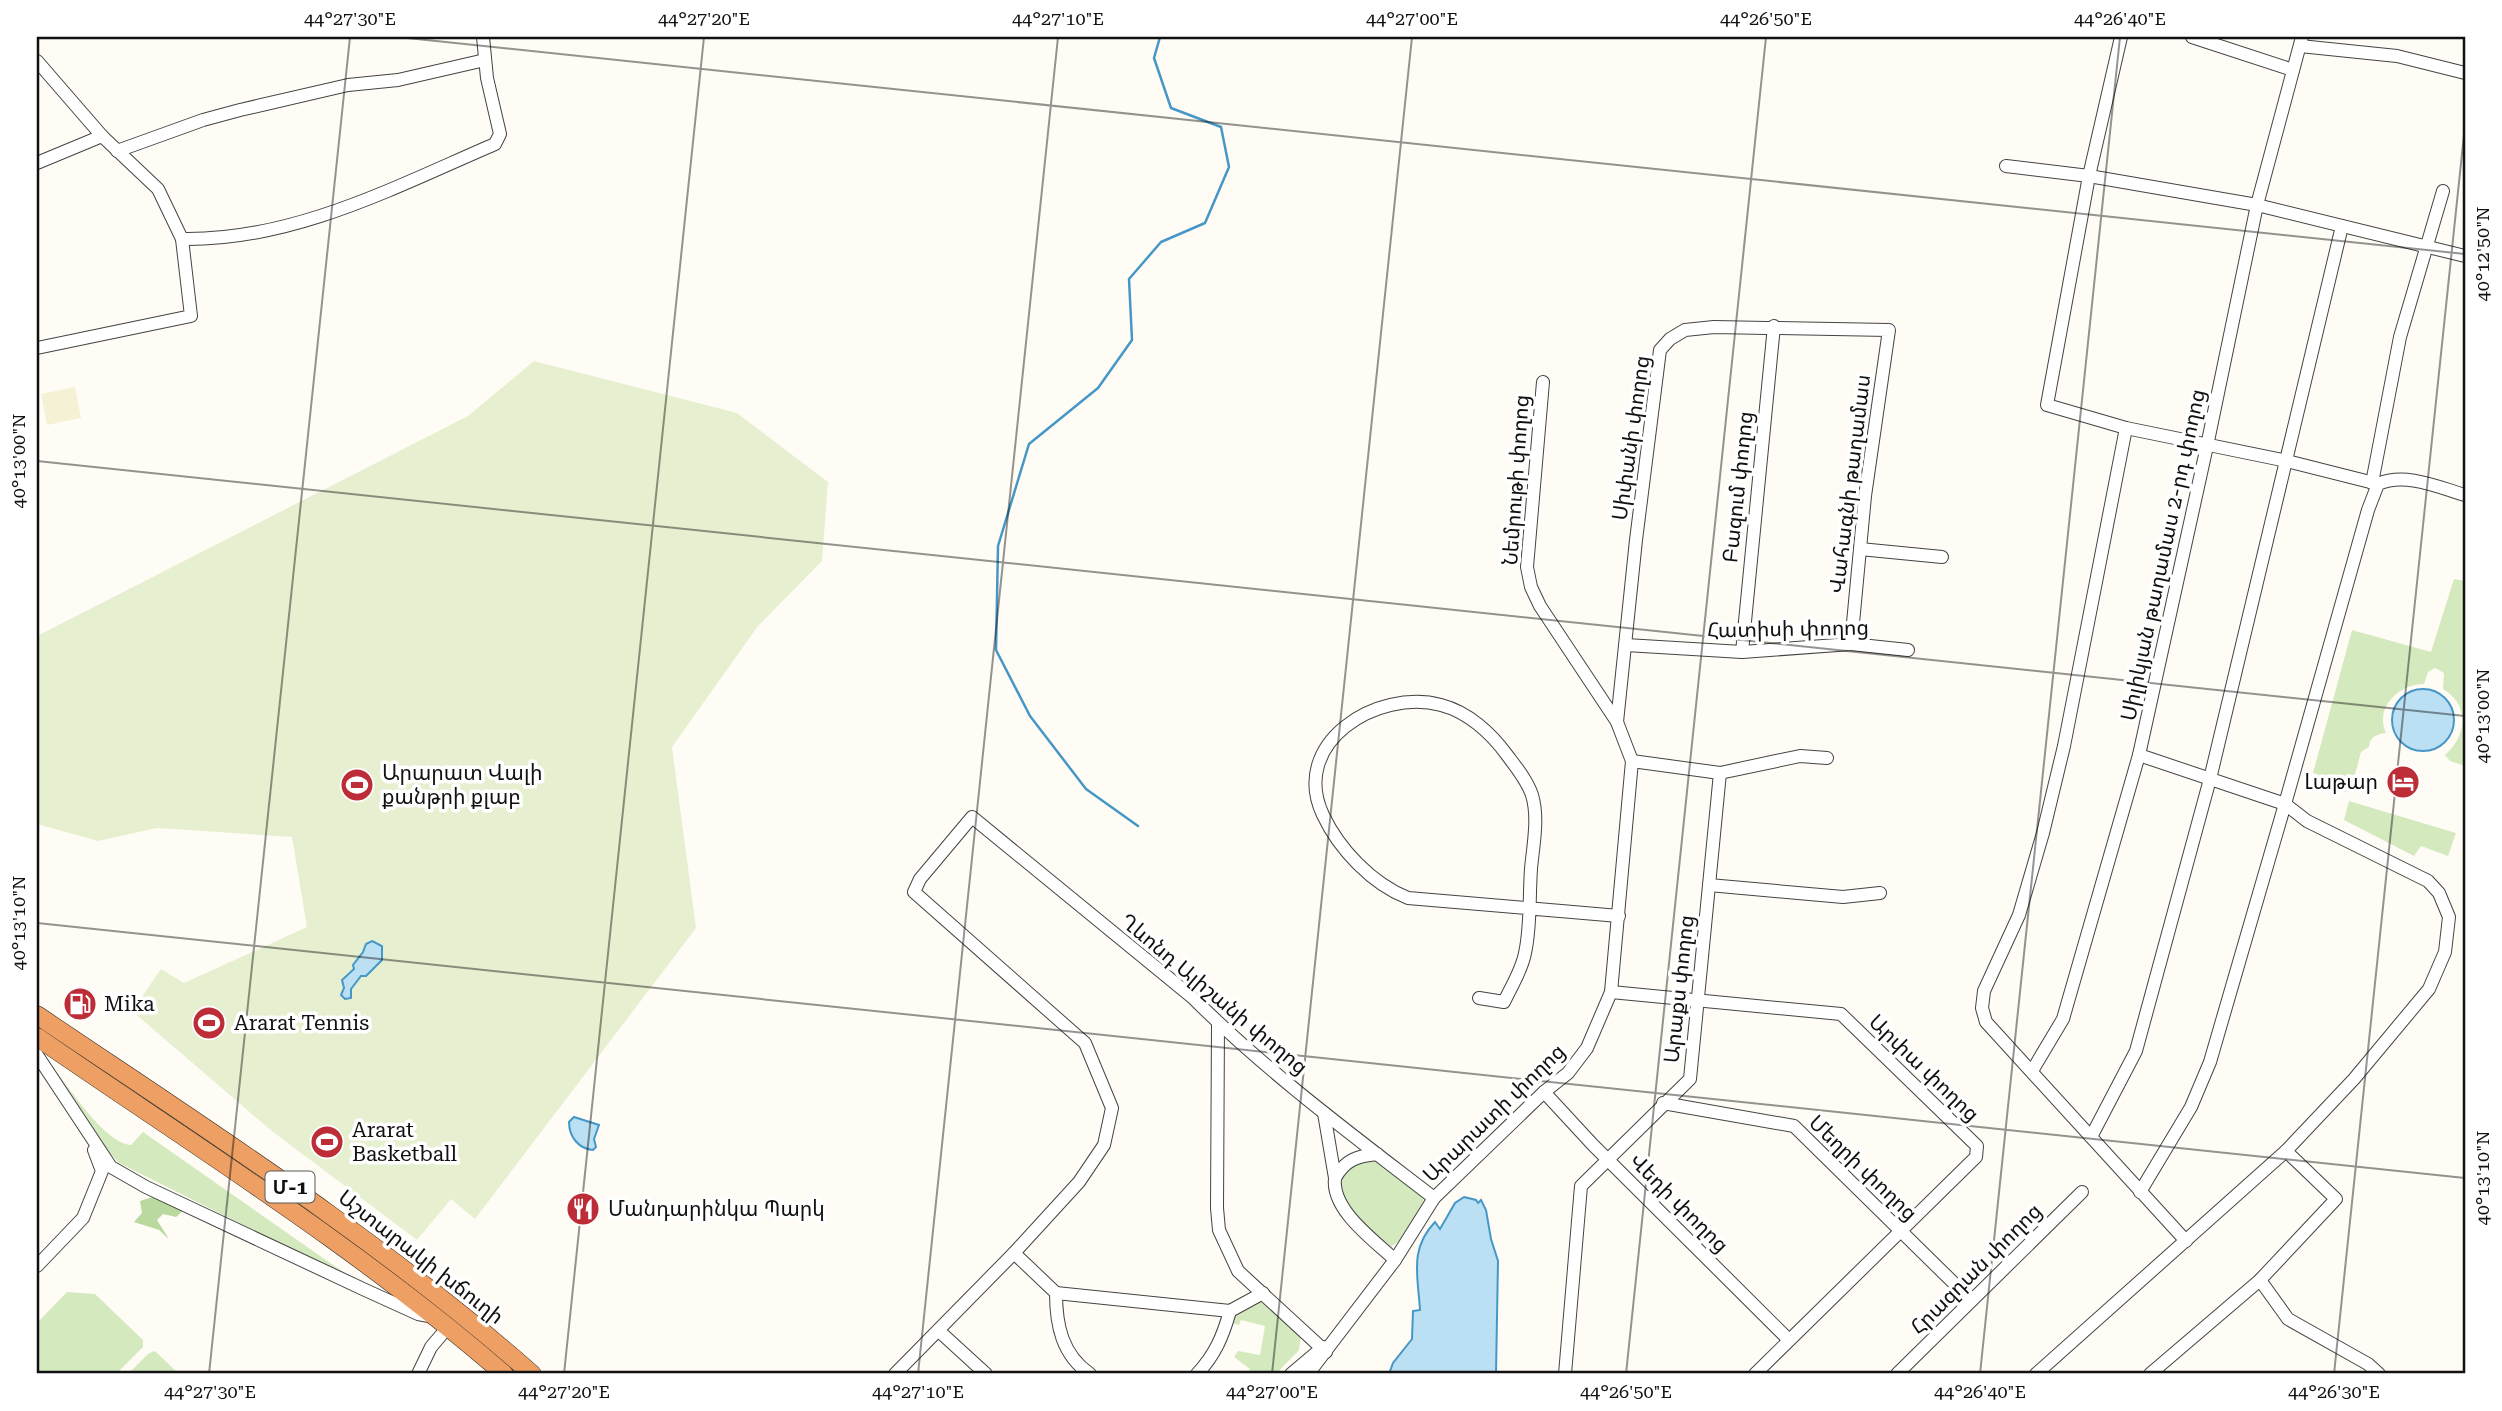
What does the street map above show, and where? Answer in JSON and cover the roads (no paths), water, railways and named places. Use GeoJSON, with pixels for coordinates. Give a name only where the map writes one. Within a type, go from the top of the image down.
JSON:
{"type":"FeatureCollection","features":[{"type":"Feature","properties":{"kind":"highway","name":"Աշտարակի խճուղի"},"geometry":{"type":"LineString","coordinates":[[37,1015],[269,1172],[393,1260],[532,1374]]}},
{"type":"Feature","properties":{"kind":"highway","name":"Աշտարակի խճուղի"},"geometry":{"type":"LineString","coordinates":[[37,1037],[258,1187],[383,1276],[504,1374]]}},
{"type":"Feature","properties":{"kind":"street"},"geometry":{"type":"LineString","coordinates":[[182,239],[209,239],[303,223],[390,191],[495,144],[499,141],[500,134],[487,78],[483,37]]}},
{"type":"Feature","properties":{"kind":"street"},"geometry":{"type":"LineString","coordinates":[[2122,37],[2089,176],[2047,405],[2126,428],[2287,461],[2375,484],[2389,479],[2414,480],[2465,495]]}},
{"type":"Feature","properties":{"kind":"street"},"geometry":{"type":"LineString","coordinates":[[2192,37],[2293,70]]}},
{"type":"Feature","properties":{"kind":"street"},"geometry":{"type":"LineString","coordinates":[[2301,41],[2397,55],[2465,73]]}},
{"type":"Feature","properties":{"kind":"street","name":"Սիլիկյան թաղամաս 2-րդ փողոց"},"geometry":{"type":"LineString","coordinates":[[2032,1071],[2063,1019],[2139,755],[2257,205],[2301,41]]}},
{"type":"Feature","properties":{"kind":"street"},"geometry":{"type":"LineString","coordinates":[[117,151],[203,120],[240,110],[348,85],[398,79],[485,60]]}},
{"type":"Feature","properties":{"kind":"street"},"geometry":{"type":"LineString","coordinates":[[37,61],[102,136],[158,189],[182,239],[191,317],[37,348]]}},
{"type":"Feature","properties":{"kind":"street"},"geometry":{"type":"LineString","coordinates":[[37,163],[102,136]]}},
{"type":"Feature","properties":{"kind":"street"},"geometry":{"type":"LineString","coordinates":[[2006,166],[2089,176],[2257,205],[2465,256]]}},
{"type":"Feature","properties":{"kind":"street"},"geometry":{"type":"LineString","coordinates":[[2140,1192],[2190,1107],[2210,1062],[2375,484],[2400,337],[2443,191]]}},
{"type":"Feature","properties":{"kind":"street"},"geometry":{"type":"LineString","coordinates":[[2091,1137],[2136,1051],[2210,779],[2342,226]]}},
{"type":"Feature","properties":{"kind":"street","name":"Բազում փողոց"},"geometry":{"type":"LineString","coordinates":[[1742,652],[1774,326]]}},
{"type":"Feature","properties":{"kind":"street","name":"Սիփանի փողոց"},"geometry":{"type":"LineString","coordinates":[[1617,722],[1660,350],[1670,339],[1685,330],[1714,327],[1889,330]]}},
{"type":"Feature","properties":{"kind":"street","name":"Վահագնի թաղամաս"},"geometry":{"type":"LineString","coordinates":[[1851,644],[1865,496],[1889,330]]}},
{"type":"Feature","properties":{"kind":"street","name":"Նեմրութի փողոց"},"geometry":{"type":"LineString","coordinates":[[1543,382],[1527,567],[1531,587],[1540,606],[1617,722]]}},
{"type":"Feature","properties":{"kind":"street"},"geometry":{"type":"LineString","coordinates":[[2126,428],[2064,747],[2043,833],[2019,915],[1984,991],[1982,1008],[1986,1022],[2186,1241]]}},
{"type":"Feature","properties":{"kind":"street"},"geometry":{"type":"LineString","coordinates":[[1860,549],[1942,556]]}},
{"type":"Feature","properties":{"kind":"street","name":"Հատիսի փողոց"},"geometry":{"type":"LineString","coordinates":[[1626,645],[1742,652],[1851,644],[1908,650]]}},
{"type":"Feature","properties":{"kind":"street"},"geometry":{"type":"LineString","coordinates":[[1479,998],[1504,1002],[1525,955],[1529,908],[1535,814],[1532,796],[1513,763],[1491,735],[1455,710],[1421,701],[1374,710],[1342,728],[1315,767],[1315,793],[1326,821],[1364,869],[1391,890],[1408,898],[1529,908],[1619,916]]}},
{"type":"Feature","properties":{"kind":"street","name":"Արարատի փողոց"},"geometry":{"type":"LineString","coordinates":[[1308,1374],[1395,1261],[1434,1198],[1544,1092],[1568,1073],[1587,1048],[1611,992],[1619,916],[1632,761],[1617,722]]}},
{"type":"Feature","properties":{"kind":"street"},"geometry":{"type":"LineString","coordinates":[[2036,1374],[2286,1151],[2354,1079],[2429,989],[2445,952],[2449,917],[2439,893],[2428,881],[2307,821],[2285,804],[2139,755]]}},
{"type":"Feature","properties":{"kind":"street"},"geometry":{"type":"LineString","coordinates":[[1632,761],[1720,773],[1800,756],[1827,758]]}},
{"type":"Feature","properties":{"kind":"street","name":"Արաքս փողոց"},"geometry":{"type":"LineString","coordinates":[[1565,1374],[1581,1186],[1690,1079],[1720,773]]}},
{"type":"Feature","properties":{"kind":"street","name":"Ղևոնդ Ալիշանի փողոց"},"geometry":{"type":"LineString","coordinates":[[1014,1253],[1079,1182],[1104,1145],[1112,1108],[1085,1043],[914,892],[920,879],[972,817],[1192,997],[1218,1023],[1324,1112],[1434,1198]]}},
{"type":"Feature","properties":{"kind":"street"},"geometry":{"type":"LineString","coordinates":[[1709,885],[1843,897],[1880,893]]}},
{"type":"Feature","properties":{"kind":"street","name":"Արփա փողոց"},"geometry":{"type":"LineString","coordinates":[[1611,992],[1841,1014],[1977,1146],[1976,1157],[1755,1374]]}},
{"type":"Feature","properties":{"kind":"street"},"geometry":{"type":"LineString","coordinates":[[1218,1023],[1219,1230],[1238,1271],[1327,1347]]}},
{"type":"Feature","properties":{"kind":"street"},"geometry":{"type":"LineString","coordinates":[[37,1055],[111,1167],[146,1187],[407,1309],[442,1322],[418,1374]]}},
{"type":"Feature","properties":{"kind":"street","name":"Վեդի փողոց"},"geometry":{"type":"LineString","coordinates":[[1544,1092],[1789,1340]]}},
{"type":"Feature","properties":{"kind":"street","name":"Մեղրի փողոց"},"geometry":{"type":"LineString","coordinates":[[1663,1103],[1794,1126],[1971,1300]]}},
{"type":"Feature","properties":{"kind":"street"},"geometry":{"type":"LineString","coordinates":[[1324,1112],[1335,1178],[1334,1189],[1345,1212],[1395,1261]]}},
{"type":"Feature","properties":{"kind":"street"},"geometry":{"type":"LineString","coordinates":[[37,1266],[83,1218],[99,1183],[102,1171],[87,1130]]}},
{"type":"Feature","properties":{"kind":"street"},"geometry":{"type":"LineString","coordinates":[[2150,1374],[2260,1280],[2336,1199],[2286,1151]]}},
{"type":"Feature","properties":{"kind":"street"},"geometry":{"type":"LineString","coordinates":[[1335,1178],[1349,1160],[1377,1154]]}},
{"type":"Feature","properties":{"kind":"street","name":"Հրազդան փողոց"},"geometry":{"type":"LineString","coordinates":[[1897,1374],[2082,1192]]}},
{"type":"Feature","properties":{"kind":"street"},"geometry":{"type":"LineString","coordinates":[[895,1374],[1014,1253],[1056,1293],[1230,1311],[1263,1293]]}},
{"type":"Feature","properties":{"kind":"street"},"geometry":{"type":"LineString","coordinates":[[2260,1280],[2288,1319],[2368,1364],[2379,1374]]}},
{"type":"Feature","properties":{"kind":"street"},"geometry":{"type":"LineString","coordinates":[[1056,1293],[1056,1318],[1064,1344],[1090,1374]]}},
{"type":"Feature","properties":{"kind":"street"},"geometry":{"type":"LineString","coordinates":[[1197,1374],[1212,1358],[1230,1311]]}},
{"type":"Feature","properties":{"kind":"street"},"geometry":{"type":"LineString","coordinates":[[940,1331],[986,1374]]}},
{"type":"Feature","properties":{"kind":"street","name":"Արարատի փողոց"},"geometry":{"type":"LineString","coordinates":[[1291,1374],[1327,1347]]}},
{"type":"Feature","properties":{"kind":"water"},"geometry":{"type":"Polygon","coordinates":[[[2423,689],[2435,691],[2445,698],[2452,708],[2452,732],[2445,742],[2435,749],[2423,751],[2411,749],[2401,742],[2394,732],[2392,720],[2394,708],[2401,698],[2411,691],[2423,689]]]}},
{"type":"Feature","properties":{"kind":"water"},"geometry":{"type":"Polygon","coordinates":[[[372,941],[382,946],[382,960],[366,976],[361,976],[351,989],[351,998],[345,999],[341,995],[344,988],[342,980],[354,969],[353,965],[366,944],[372,941]]]}},
{"type":"Feature","properties":{"kind":"water"},"geometry":{"type":"Polygon","coordinates":[[[574,1117],[599,1125],[594,1139],[596,1147],[593,1150],[579,1145],[573,1137],[569,1122],[574,1117]]]}},
{"type":"Feature","properties":{"kind":"water"},"geometry":{"type":"Polygon","coordinates":[[[1464,1197],[1478,1203],[1481,1200],[1486,1210],[1498,1261],[1496,1374],[1389,1374],[1393,1363],[1412,1339],[1413,1311],[1420,1310],[1417,1263],[1421,1242],[1435,1222],[1440,1229],[1455,1203],[1464,1197]]]}},
{"type":"Feature","properties":{"kind":"waterway"},"geometry":{"type":"LineString","coordinates":[[1138,826],[1086,789],[1030,716],[996,650],[998,546],[1029,444],[1098,388],[1132,340],[1129,279],[1161,242],[1205,223],[1229,167],[1221,127],[1171,108],[1154,58],[1160,37]]}},
{"type":"Feature","properties":{"kind":"place","name":"Լաթար"},"geometry":{"type":"Point","coordinates":[2403,782]}},
{"type":"Feature","properties":{"kind":"place","name":"Արարատ Վալի քանթրի քլաբ"},"geometry":{"type":"Point","coordinates":[357,785]}},
{"type":"Feature","properties":{"kind":"place","name":"Mika"},"geometry":{"type":"Point","coordinates":[80,1004]}},
{"type":"Feature","properties":{"kind":"place","name":"Ararat Tennis"},"geometry":{"type":"Point","coordinates":[209,1023]}},
{"type":"Feature","properties":{"kind":"place","name":"Ararat Basketball"},"geometry":{"type":"Point","coordinates":[327,1142]}},
{"type":"Feature","properties":{"kind":"place","name":"Մանդարինկա Պարկ"},"geometry":{"type":"Point","coordinates":[583,1209]}}]}
